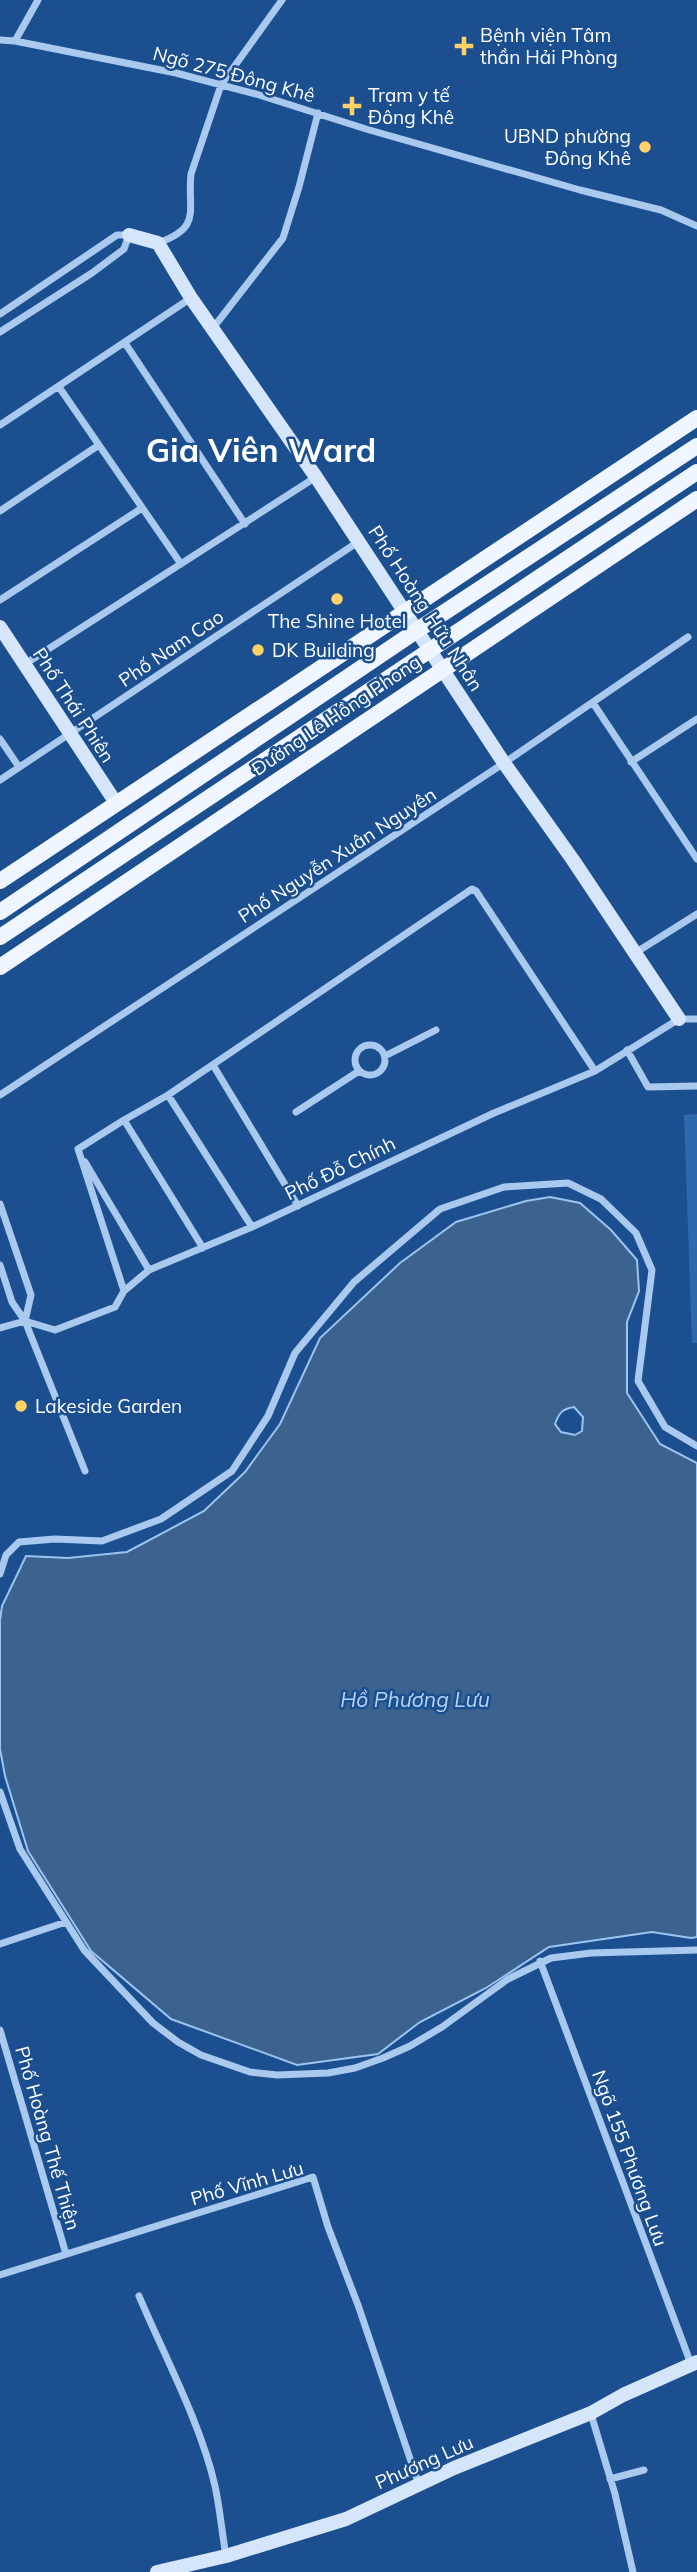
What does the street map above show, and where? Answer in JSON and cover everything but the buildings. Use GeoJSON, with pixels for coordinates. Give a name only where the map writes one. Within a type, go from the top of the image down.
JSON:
{"type":"FeatureCollection","features":[{"type":"Feature","properties":{"kind":"main road"},"geometry":{"type":"LineString","coordinates":[[0,881],[697,418]]}},
{"type":"Feature","properties":{"kind":"main road","name":"Đường Lê Hồng Phong"},"geometry":{"type":"LineString","coordinates":[[0,912],[416,631],[697,446]]}},
{"type":"Feature","properties":{"kind":"main road","name":"Đường Lê Hồng Phong"},"geometry":{"type":"LineString","coordinates":[[0,937],[697,472]]}},
{"type":"Feature","properties":{"kind":"main road","name":"Đường Lê Hồng Phong"},"geometry":{"type":"LineString","coordinates":[[0,967],[697,499]]}},
{"type":"Feature","properties":{"kind":"street"},"geometry":{"type":"LineString","coordinates":[[15,41],[38,0]]}},
{"type":"Feature","properties":{"kind":"street"},"geometry":{"type":"LineString","coordinates":[[0,314],[117,235],[129,235],[158,243],[177,237],[187,227],[192,209],[191,174],[221,85],[282,0]]}},
{"type":"Feature","properties":{"kind":"street","name":"Ngõ 275 Đông Khê"},"geometry":{"type":"LineString","coordinates":[[0,40],[176,73],[221,85],[580,190],[661,209],[697,226]]}},
{"type":"Feature","properties":{"kind":"street"},"geometry":{"type":"LineString","coordinates":[[212,329],[254,279],[283,238],[318,113]]}},
{"type":"Feature","properties":{"kind":"street"},"geometry":{"type":"LineString","coordinates":[[0,332],[92,273],[124,248],[129,235]]}},
{"type":"Feature","properties":{"kind":"street","name":"Phố Hoàng Hữu Nhân"},"geometry":{"type":"LineString","coordinates":[[158,243],[191,298],[316,477],[504,764],[573,860],[679,1019]]}},
{"type":"Feature","properties":{"kind":"street"},"geometry":{"type":"LineString","coordinates":[[0,425],[191,298]]}},
{"type":"Feature","properties":{"kind":"street"},"geometry":{"type":"LineString","coordinates":[[125,343],[245,524]]}},
{"type":"Feature","properties":{"kind":"street"},"geometry":{"type":"LineString","coordinates":[[59,387],[181,564]]}},
{"type":"Feature","properties":{"kind":"street"},"geometry":{"type":"LineString","coordinates":[[0,511],[99,445]]}},
{"type":"Feature","properties":{"kind":"street"},"geometry":{"type":"LineString","coordinates":[[24,665],[316,477]]}},
{"type":"Feature","properties":{"kind":"street"},"geometry":{"type":"LineString","coordinates":[[0,600],[142,508]]}},
{"type":"Feature","properties":{"kind":"street","name":"Phố Nam Cao"},"geometry":{"type":"LineString","coordinates":[[0,780],[359,542]]}},
{"type":"Feature","properties":{"kind":"street","name":"Phố Thái Phiên"},"geometry":{"type":"LineString","coordinates":[[0,627],[116,803]]}},
{"type":"Feature","properties":{"kind":"street","name":"Phố Nguyễn Xuân Nguyên"},"geometry":{"type":"LineString","coordinates":[[0,1095],[504,764],[688,637]]}},
{"type":"Feature","properties":{"kind":"street"},"geometry":{"type":"LineString","coordinates":[[593,703],[697,859]]}},
{"type":"Feature","properties":{"kind":"street"},"geometry":{"type":"LineString","coordinates":[[631,762],[697,719]]}},
{"type":"Feature","properties":{"kind":"street"},"geometry":{"type":"LineString","coordinates":[[0,739],[19,767]]}},
{"type":"Feature","properties":{"kind":"street"},"geometry":{"type":"LineString","coordinates":[[78,1149],[168,1095],[472,889],[477,891],[595,1071]]}},
{"type":"Feature","properties":{"kind":"street"},"geometry":{"type":"LineString","coordinates":[[634,954],[697,914]]}},
{"type":"Feature","properties":{"kind":"street","name":"Phố Đỗ Chính"},"geometry":{"type":"LineString","coordinates":[[0,1328],[25,1321],[55,1329],[115,1307],[124,1291],[149,1270],[252,1227],[482,1119],[595,1071],[679,1019],[697,1018]]}},
{"type":"Feature","properties":{"kind":"street"},"geometry":{"type":"LineString","coordinates":[[385,1056],[436,1030]]}},
{"type":"Feature","properties":{"kind":"street"},"geometry":{"type":"LineString","coordinates":[[365,1046],[379,1048],[385,1056],[384,1066],[377,1074],[368,1075],[359,1070],[355,1061],[355,1056],[365,1046]]}},
{"type":"Feature","properties":{"kind":"street"},"geometry":{"type":"LineString","coordinates":[[627,1050],[648,1087],[697,1086]]}},
{"type":"Feature","properties":{"kind":"street"},"geometry":{"type":"LineString","coordinates":[[213,1065],[298,1206]]}},
{"type":"Feature","properties":{"kind":"street"},"geometry":{"type":"LineString","coordinates":[[296,1112],[359,1070]]}},
{"type":"Feature","properties":{"kind":"street"},"geometry":{"type":"LineString","coordinates":[[168,1095],[252,1227]]}},
{"type":"Feature","properties":{"kind":"street"},"geometry":{"type":"LineString","coordinates":[[124,1120],[203,1248]]}},
{"type":"Feature","properties":{"kind":"street"},"geometry":{"type":"LineString","coordinates":[[78,1149],[149,1270]]}},
{"type":"Feature","properties":{"kind":"street"},"geometry":{"type":"LineString","coordinates":[[78,1149],[124,1291]]}},
{"type":"Feature","properties":{"kind":"street"},"geometry":{"type":"LineString","coordinates":[[0,1574],[6,1555],[19,1542],[54,1539],[102,1541],[160,1519],[232,1471],[268,1416],[295,1353],[354,1282],[440,1209],[503,1187],[568,1183],[601,1199],[636,1233],[652,1270],[638,1381],[665,1427],[697,1446]]}},
{"type":"Feature","properties":{"kind":"street"},"geometry":{"type":"LineString","coordinates":[[0,1204],[31,1295],[25,1321]]}},
{"type":"Feature","properties":{"kind":"street"},"geometry":{"type":"LineString","coordinates":[[0,1265],[12,1302],[25,1321],[85,1471]]}},
{"type":"Feature","properties":{"kind":"street"},"geometry":{"type":"LineString","coordinates":[[0,1792],[19,1849],[84,1950],[153,2023],[178,2042],[201,2055],[250,2072],[277,2075],[328,2073],[355,2068],[410,2046],[442,2027],[508,1979],[540,1962],[591,1953],[697,1950]]}},
{"type":"Feature","properties":{"kind":"street"},"geometry":{"type":"LineString","coordinates":[[0,1944],[66,1922]]}},
{"type":"Feature","properties":{"kind":"street","name":"Ngõ 155 Phương Lưu"},"geometry":{"type":"LineString","coordinates":[[540,1962],[694,2364]]}},
{"type":"Feature","properties":{"kind":"street","name":"Phố Hoàng Thế Thiện"},"geometry":{"type":"LineString","coordinates":[[0,2031],[66,2254]]}},
{"type":"Feature","properties":{"kind":"street","name":"Phố Vĩnh Lưu"},"geometry":{"type":"LineString","coordinates":[[0,2274],[313,2177],[419,2485]]}},
{"type":"Feature","properties":{"kind":"street"},"geometry":{"type":"LineString","coordinates":[[139,2296],[195,2425],[214,2485],[226,2556]]}},
{"type":"Feature","properties":{"kind":"street","name":"Phương Lưu"},"geometry":{"type":"LineString","coordinates":[[157,2572],[226,2556],[346,2519],[454,2468],[591,2413],[623,2395],[694,2364]]}},
{"type":"Feature","properties":{"kind":"street"},"geometry":{"type":"LineString","coordinates":[[591,2413],[634,2572]]}},
{"type":"Feature","properties":{"kind":"street"},"geometry":{"type":"LineString","coordinates":[[610,2479],[644,2470]]}},
{"type":"Feature","properties":{"kind":"shaded area"},"geometry":{"type":"Polygon","coordinates":[[[697,1114],[697,1343],[692,1343],[684,1115],[697,1114]]]}},
{"type":"Feature","properties":{"kind":"water","name":"Hồ Phương Lưu"},"geometry":{"type":"Polygon","coordinates":[[[550,1197],[580,1203],[611,1230],[637,1260],[639,1291],[627,1322],[627,1393],[660,1444],[697,1463],[697,1937],[652,1932],[549,1947],[486,1988],[420,2022],[378,2054],[297,2065],[171,2019],[91,1951],[28,1851],[5,1776],[0,1749],[2,1606],[26,1556],[68,1558],[127,1552],[204,1511],[245,1472],[280,1424],[320,1338],[400,1263],[456,1222],[526,1201],[550,1197]],[[574,1407],[570,1408],[562,1412],[555,1424],[561,1432],[575,1435],[582,1431],[583,1417],[574,1407]]]}},
{"type":"Feature","properties":{"kind":"place","name":"Bệnh viện Tâm thần Hải Phòng"},"geometry":{"type":"Point","coordinates":[464,46]}},
{"type":"Feature","properties":{"kind":"place","name":"Trạm y tế Đông Khê"},"geometry":{"type":"Point","coordinates":[352,106]}},
{"type":"Feature","properties":{"kind":"place","name":"UBND phường Đông Khê"},"geometry":{"type":"Point","coordinates":[645,147]}},
{"type":"Feature","properties":{"kind":"place","name":"The Shine Hotel"},"geometry":{"type":"Point","coordinates":[337,599]}},
{"type":"Feature","properties":{"kind":"place","name":"DK Building"},"geometry":{"type":"Point","coordinates":[258,650]}},
{"type":"Feature","properties":{"kind":"place","name":"Lakeside Garden"},"geometry":{"type":"Point","coordinates":[21,1406]}},
{"type":"Feature","properties":{"kind":"district","name":"Gia Viên Ward"},"geometry":{"type":"Point","coordinates":[261,450]}}]}
